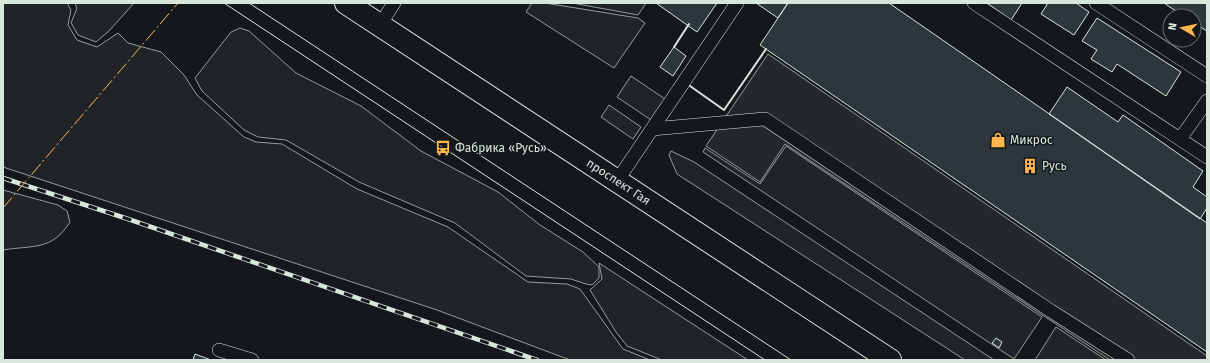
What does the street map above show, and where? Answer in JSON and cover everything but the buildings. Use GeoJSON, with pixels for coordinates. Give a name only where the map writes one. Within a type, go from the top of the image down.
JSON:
{"type":"FeatureCollection","features":[{"type":"Feature","properties":{"kind":"main road","name":"проспект Гая"},"geometry":{"type":"LineString","coordinates":[[346,3],[890,360]]}},
{"type":"Feature","properties":{"kind":"lane"},"geometry":{"type":"LineString","coordinates":[[380,25],[394,3]]}},
{"type":"Feature","properties":{"kind":"lane"},"geometry":{"type":"LineString","coordinates":[[617,181],[737,3]]}},
{"type":"Feature","properties":{"kind":"lane"},"geometry":{"type":"LineString","coordinates":[[974,3],[1207,157]]}},
{"type":"Feature","properties":{"kind":"lane"},"geometry":{"type":"LineString","coordinates":[[1096,3],[1207,76]]}},
{"type":"Feature","properties":{"kind":"lane"},"geometry":{"type":"LineString","coordinates":[[1180,139],[1207,101]]}},
{"type":"Feature","properties":{"kind":"lane"},"geometry":{"type":"LineString","coordinates":[[652,129],[765,119],[1051,311],[1128,360]]}},
{"type":"Feature","properties":{"kind":"lane"},"geometry":{"type":"LineString","coordinates":[[219,350],[252,360]]}},
{"type":"Feature","properties":{"kind":"shaded area"},"geometry":{"type":"Polygon","coordinates":[[[3,3],[67,3],[71,10],[68,25],[77,40],[97,47],[118,33],[128,43],[161,52],[184,75],[197,95],[244,137],[256,142],[282,144],[357,189],[448,227],[528,282],[567,284],[580,289],[623,349],[650,360],[570,360],[437,310],[3,167],[3,3]]]}},
{"type":"Feature","properties":{"kind":"shaded area"},"geometry":{"type":"Polygon","coordinates":[[[75,3],[134,3],[109,31],[96,42],[78,35],[71,23],[77,8],[75,3]]]}},
{"type":"Feature","properties":{"kind":"shaded area"},"geometry":{"type":"Polygon","coordinates":[[[532,3],[545,3],[638,18],[645,23],[614,68],[526,12],[532,3]]]}},
{"type":"Feature","properties":{"kind":"shaded area"},"geometry":{"type":"Polygon","coordinates":[[[572,3],[646,3],[638,15],[572,3]]]}},
{"type":"Feature","properties":{"kind":"shaded area"},"geometry":{"type":"Polygon","coordinates":[[[240,28],[249,31],[296,73],[361,106],[421,151],[498,192],[540,225],[583,252],[599,267],[599,278],[592,285],[571,279],[526,276],[455,223],[359,182],[286,140],[258,137],[244,130],[202,91],[195,78],[231,32],[240,28]]]}},
{"type":"Feature","properties":{"kind":"shaded area"},"geometry":{"type":"Polygon","coordinates":[[[768,54],[1207,356],[1207,360],[1110,360],[785,144],[760,182],[706,146],[768,54]]]}},
{"type":"Feature","properties":{"kind":"shaded area"},"geometry":{"type":"Polygon","coordinates":[[[631,76],[665,99],[651,120],[617,97],[631,76]]]}},
{"type":"Feature","properties":{"kind":"shaded area"},"geometry":{"type":"Polygon","coordinates":[[[609,105],[641,127],[633,139],[601,117],[609,105]]]}},
{"type":"Feature","properties":{"kind":"shaded area"},"geometry":{"type":"Polygon","coordinates":[[[786,146],[1042,317],[1014,359],[703,152],[705,148],[760,184],[786,146]]]}},
{"type":"Feature","properties":{"kind":"shaded area"},"geometry":{"type":"Polygon","coordinates":[[[671,151],[694,162],[994,360],[965,360],[677,174],[669,155],[671,151]]]}},
{"type":"Feature","properties":{"kind":"shaded area"},"geometry":{"type":"Polygon","coordinates":[[[3,190],[58,205],[67,211],[70,222],[56,238],[49,242],[33,247],[3,250],[3,190]]]}},
{"type":"Feature","properties":{"kind":"shaded area"},"geometry":{"type":"Polygon","coordinates":[[[599,263],[748,360],[662,360],[627,346],[616,332],[590,290],[602,279],[599,263]]]}},
{"type":"Feature","properties":{"kind":"shaded area"},"geometry":{"type":"Polygon","coordinates":[[[1056,327],[1106,360],[1035,360],[1056,327]]]}},
{"type":"Feature","properties":{"kind":"tram line"},"geometry":{"type":"LineString","coordinates":[[224,3],[765,360]]}},
{"type":"Feature","properties":{"kind":"tram line"},"geometry":{"type":"LineString","coordinates":[[249,3],[791,360]]}},
{"type":"Feature","properties":{"kind":"railway"},"geometry":{"type":"LineString","coordinates":[[3,178],[128,219],[537,360]]}},
{"type":"Feature","properties":{"kind":"wall"},"geometry":{"type":"LineString","coordinates":[[674,47],[689,24]]}},
{"type":"Feature","properties":{"kind":"wall"},"geometry":{"type":"LineString","coordinates":[[690,86],[724,110],[766,49]]}},
{"type":"Feature","properties":{"kind":"power"},"geometry":{"type":"LineString","coordinates":[[3,208],[178,3]]}},
{"type":"Feature","properties":{"kind":"place","name":"Микрос"},"geometry":{"type":"Point","coordinates":[998,140]}},
{"type":"Feature","properties":{"kind":"place","name":"Фабрика «Русь»"},"geometry":{"type":"Point","coordinates":[443,148]}},
{"type":"Feature","properties":{"kind":"place","name":"Русь"},"geometry":{"type":"Point","coordinates":[1030,166]}}]}
